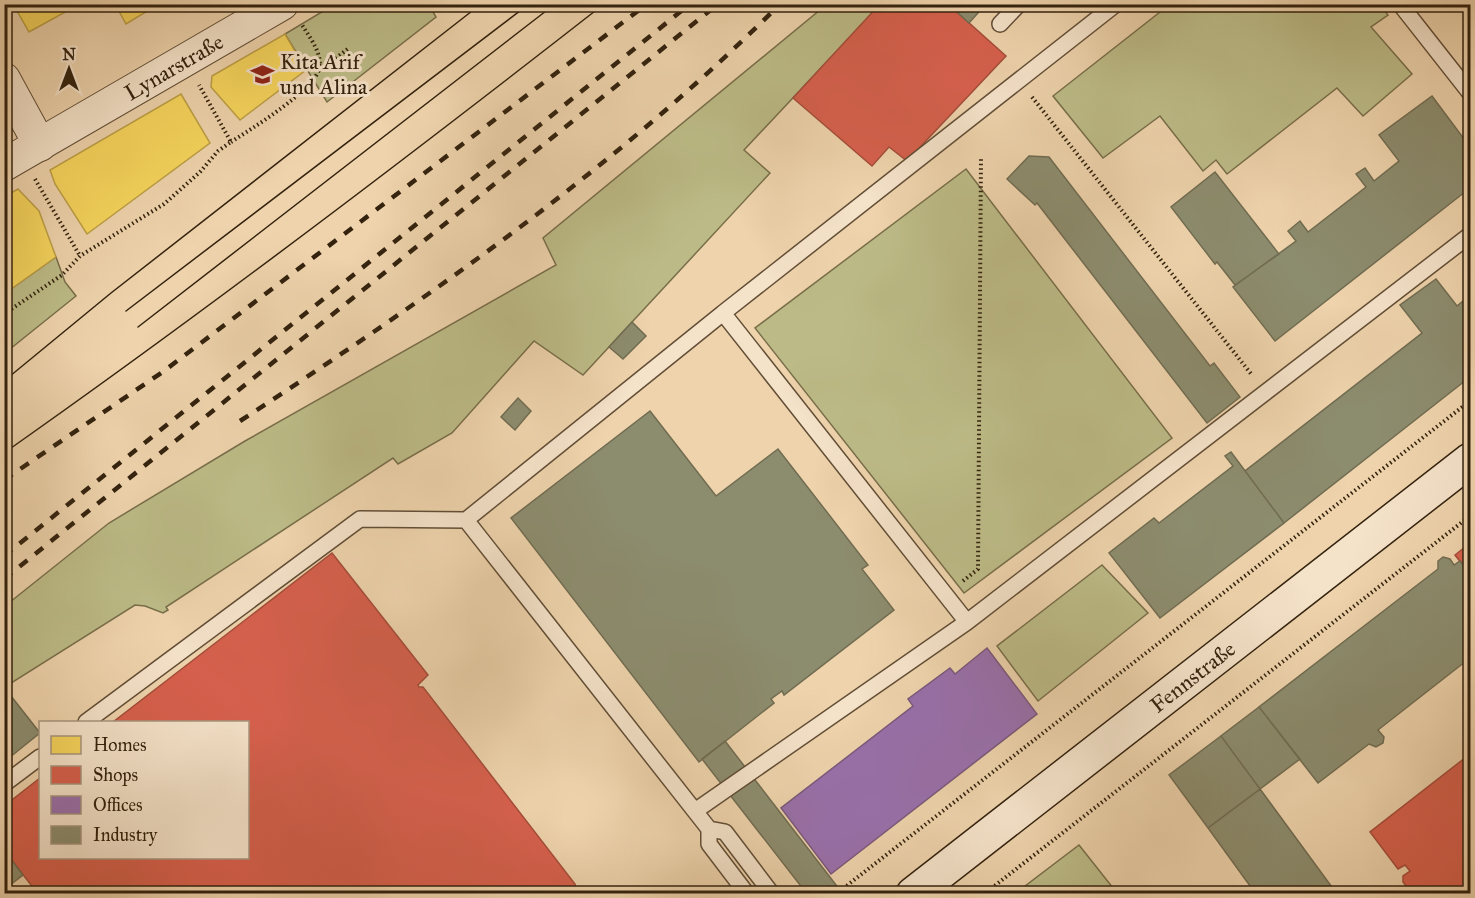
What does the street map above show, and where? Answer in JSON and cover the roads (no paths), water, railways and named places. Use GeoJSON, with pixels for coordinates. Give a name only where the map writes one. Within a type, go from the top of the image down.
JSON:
{"type":"FeatureCollection","features":[{"type":"Feature","properties":{"kind":"main road","name":"Fennstraße"},"geometry":{"type":"LineString","coordinates":[[913,894],[1470,460]]}},
{"type":"Feature","properties":{"kind":"street","name":"Lynarstraße"},"geometry":{"type":"LineString","coordinates":[[25,160],[289,11]]}},
{"type":"Feature","properties":{"kind":"street"},"geometry":{"type":"LineString","coordinates":[[4,79],[25,160]]}},
{"type":"Feature","properties":{"kind":"lane"},"geometry":{"type":"LineString","coordinates":[[1000,24],[1019,4]]}},
{"type":"Feature","properties":{"kind":"lane"},"geometry":{"type":"LineString","coordinates":[[89,721],[360,519],[466,520],[723,313],[1020,82],[1116,4]]}},
{"type":"Feature","properties":{"kind":"lane"},"geometry":{"type":"LineString","coordinates":[[1400,4],[1470,93]]}},
{"type":"Feature","properties":{"kind":"lane"},"geometry":{"type":"LineString","coordinates":[[695,811],[967,622],[1470,235]]}},
{"type":"Feature","properties":{"kind":"lane"},"geometry":{"type":"LineString","coordinates":[[723,313],[967,622]]}},
{"type":"Feature","properties":{"kind":"lane"},"geometry":{"type":"LineString","coordinates":[[466,520],[695,811],[710,829],[725,832],[772,894]]}},
{"type":"Feature","properties":{"kind":"lane"},"geometry":{"type":"LineString","coordinates":[[4,784],[39,758]]}},
{"type":"Feature","properties":{"kind":"lane"},"geometry":{"type":"LineString","coordinates":[[710,829],[710,844],[747,894]]}},
{"type":"Feature","properties":{"kind":"tram line"},"geometry":{"type":"LineString","coordinates":[[4,381],[111,293],[481,4]]}},
{"type":"Feature","properties":{"kind":"tram line"},"geometry":{"type":"LineString","coordinates":[[126,311],[529,4]]}},
{"type":"Feature","properties":{"kind":"tram line"},"geometry":{"type":"LineString","coordinates":[[138,327],[555,4]]}},
{"type":"Feature","properties":{"kind":"tram line"},"geometry":{"type":"LineString","coordinates":[[4,453],[157,344],[307,232],[604,4]]}},
{"type":"Feature","properties":{"kind":"railway"},"geometry":{"type":"LineString","coordinates":[[4,480],[164,371],[647,4]]}},
{"type":"Feature","properties":{"kind":"railway"},"geometry":{"type":"LineString","coordinates":[[4,556],[690,4]]}},
{"type":"Feature","properties":{"kind":"railway"},"geometry":{"type":"LineString","coordinates":[[4,579],[718,4]]}},
{"type":"Feature","properties":{"kind":"railway"},"geometry":{"type":"LineString","coordinates":[[240,421],[382,326],[520,227],[654,120],[780,4]]}},
{"type":"Feature","properties":{"kind":"place","name":"Kita Arif und Alina"},"geometry":{"type":"Point","coordinates":[262,74]}}]}
